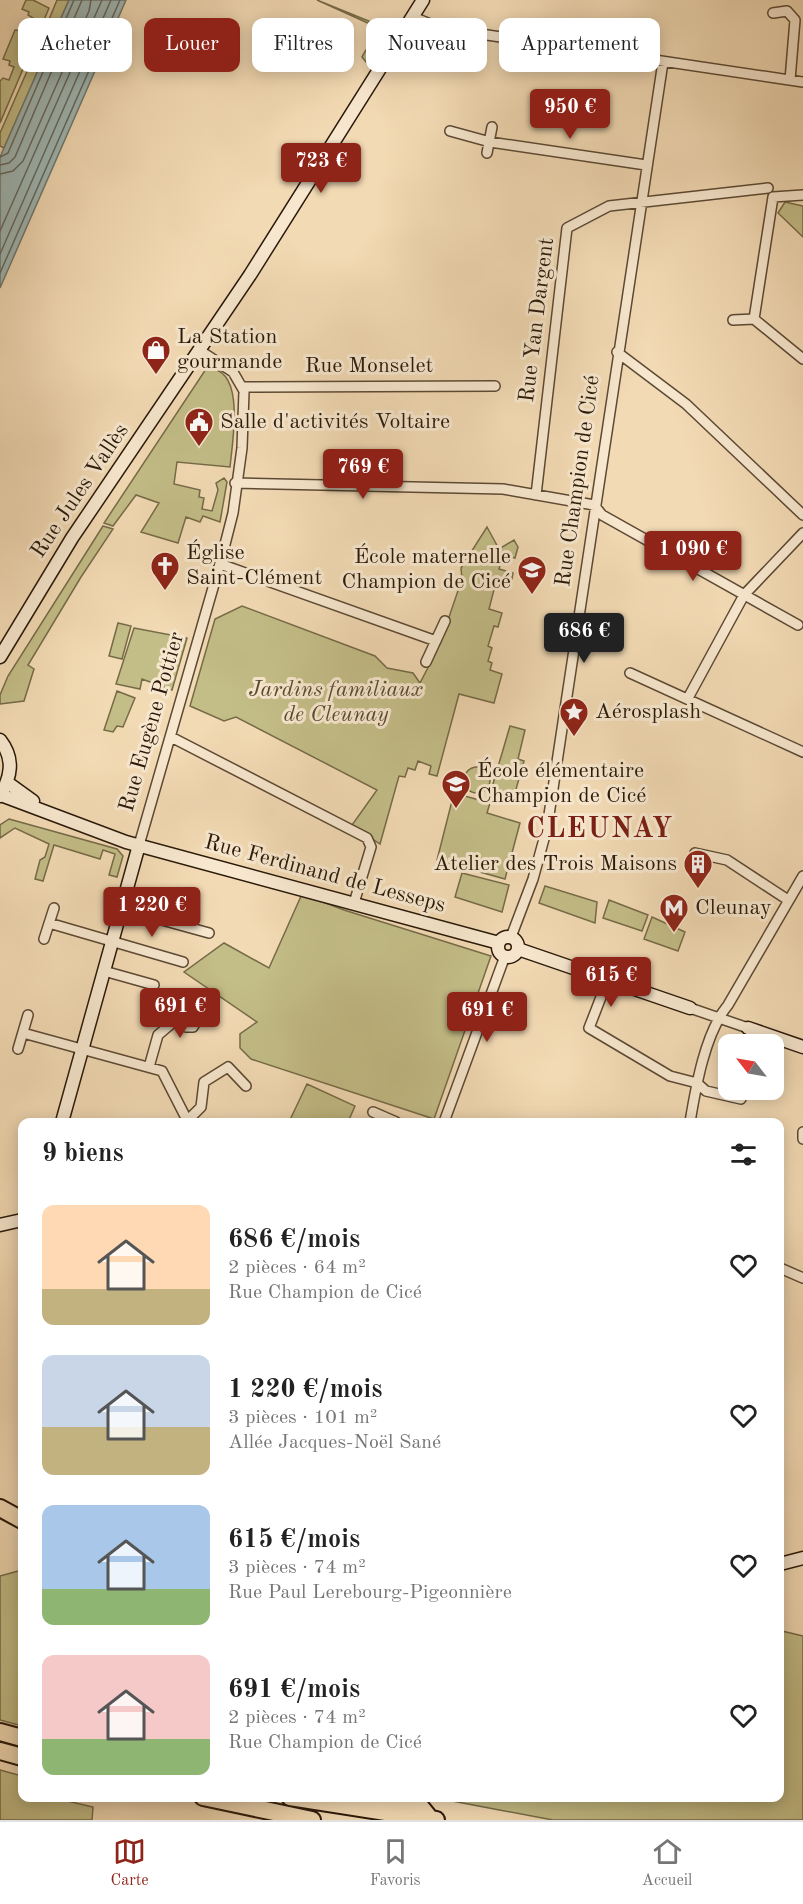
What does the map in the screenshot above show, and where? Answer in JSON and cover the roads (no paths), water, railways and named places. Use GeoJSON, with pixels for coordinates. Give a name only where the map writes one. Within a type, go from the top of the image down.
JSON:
{"type":"FeatureCollection","features":[{"type":"Feature","properties":{"kind":"highway"},"geometry":{"type":"LineString","coordinates":[[0,1508],[18,1518]]}},
{"type":"Feature","properties":{"kind":"highway"},"geometry":{"type":"LineString","coordinates":[[0,1519],[18,1527]]}},
{"type":"Feature","properties":{"kind":"highway"},"geometry":{"type":"LineString","coordinates":[[0,1732],[18,1737]]}},
{"type":"Feature","properties":{"kind":"highway"},"geometry":{"type":"LineString","coordinates":[[227,1802],[312,1820]]}},
{"type":"Feature","properties":{"kind":"highway"},"geometry":{"type":"LineString","coordinates":[[321,1802],[433,1820]]}},
{"type":"Feature","properties":{"kind":"highway"},"geometry":{"type":"LineString","coordinates":[[402,1802],[420,1806],[433,1820]]}},
{"type":"Feature","properties":{"kind":"main road","name":"Rue Jules Vallès"},"geometry":{"type":"LineString","coordinates":[[0,657],[72,538],[308,186],[423,0]]}},
{"type":"Feature","properties":{"kind":"main road"},"geometry":{"type":"LineString","coordinates":[[0,740],[9,758],[8,783],[0,795],[39,807]]}},
{"type":"Feature","properties":{"kind":"main road"},"geometry":{"type":"LineString","coordinates":[[8,783],[39,807]]}},
{"type":"Feature","properties":{"kind":"main road","name":"Rue Ferdinand de Lesseps"},"geometry":{"type":"LineString","coordinates":[[39,807],[66,821],[139,845],[499,943]]}},
{"type":"Feature","properties":{"kind":"main road","name":"Rue Eugène Pottier"},"geometry":{"type":"LineString","coordinates":[[63,1118],[139,845]]}},
{"type":"Feature","properties":{"kind":"main road"},"geometry":{"type":"LineString","coordinates":[[511,937],[517,942],[518,949],[515,954],[505,956],[500,951],[499,943],[504,938],[511,937]]}},
{"type":"Feature","properties":{"kind":"main road"},"geometry":{"type":"LineString","coordinates":[[518,949],[690,1008]]}},
{"type":"Feature","properties":{"kind":"main road"},"geometry":{"type":"LineString","coordinates":[[748,1028],[803,1047]]}},
{"type":"Feature","properties":{"kind":"main road"},"geometry":{"type":"LineString","coordinates":[[0,1225],[18,1221]]}},
{"type":"Feature","properties":{"kind":"main road"},"geometry":{"type":"LineString","coordinates":[[784,1563],[803,1558]]}},
{"type":"Feature","properties":{"kind":"street"},"geometry":{"type":"LineString","coordinates":[[773,13],[787,11],[795,20],[790,80]]}},
{"type":"Feature","properties":{"kind":"street"},"geometry":{"type":"LineString","coordinates":[[413,17],[428,25],[444,28],[803,82]]}},
{"type":"Feature","properties":{"kind":"street","name":"Rue Champion de Cicé"},"geometry":{"type":"LineString","coordinates":[[511,937],[533,879],[547,828],[617,352],[663,62]]}},
{"type":"Feature","properties":{"kind":"street"},"geometry":{"type":"LineString","coordinates":[[488,153],[492,127]]}},
{"type":"Feature","properties":{"kind":"street"},"geometry":{"type":"LineString","coordinates":[[450,131],[490,142],[646,165]]}},
{"type":"Feature","properties":{"kind":"street"},"geometry":{"type":"LineString","coordinates":[[640,202],[768,188]]}},
{"type":"Feature","properties":{"kind":"street"},"geometry":{"type":"LineString","coordinates":[[754,319],[773,197],[803,195]]}},
{"type":"Feature","properties":{"kind":"street","name":"Rue Yan Dargent"},"geometry":{"type":"LineString","coordinates":[[536,495],[566,230],[571,224],[609,206],[640,202]]}},
{"type":"Feature","properties":{"kind":"street"},"geometry":{"type":"LineString","coordinates":[[733,320],[754,319],[803,359]]}},
{"type":"Feature","properties":{"kind":"street"},"geometry":{"type":"LineString","coordinates":[[199,350],[233,372],[243,387]]}},
{"type":"Feature","properties":{"kind":"street"},"geometry":{"type":"LineString","coordinates":[[617,352],[686,404],[803,515]]}},
{"type":"Feature","properties":{"kind":"street","name":"Rue Monselet"},"geometry":{"type":"LineString","coordinates":[[243,387],[495,386]]}},
{"type":"Feature","properties":{"kind":"street","name":"Rue Eugène Pottier"},"geometry":{"type":"LineString","coordinates":[[139,845],[233,513],[235,483],[242,448],[243,387]]}},
{"type":"Feature","properties":{"kind":"street"},"geometry":{"type":"LineString","coordinates":[[235,483],[503,489],[594,505],[602,515],[798,625]]}},
{"type":"Feature","properties":{"kind":"street"},"geometry":{"type":"LineString","coordinates":[[688,698],[744,595],[803,533]]}},
{"type":"Feature","properties":{"kind":"street"},"geometry":{"type":"LineString","coordinates":[[220,564],[435,641]]}},
{"type":"Feature","properties":{"kind":"street"},"geometry":{"type":"LineString","coordinates":[[426,662],[445,621]]}},
{"type":"Feature","properties":{"kind":"street"},"geometry":{"type":"LineString","coordinates":[[630,673],[803,752]]}},
{"type":"Feature","properties":{"kind":"street"},"geometry":{"type":"LineString","coordinates":[[171,737],[367,838],[371,847],[354,903]]}},
{"type":"Feature","properties":{"kind":"street"},"geometry":{"type":"LineString","coordinates":[[695,853],[727,860],[788,900]]}},
{"type":"Feature","properties":{"kind":"street"},"geometry":{"type":"LineString","coordinates":[[691,1118],[697,1083],[718,1018],[728,1005],[803,876]]}},
{"type":"Feature","properties":{"kind":"street"},"geometry":{"type":"LineString","coordinates":[[44,939],[54,908]]}},
{"type":"Feature","properties":{"kind":"street"},"geometry":{"type":"LineString","coordinates":[[122,909],[209,933]]}},
{"type":"Feature","properties":{"kind":"street"},"geometry":{"type":"LineString","coordinates":[[49,923],[183,962]]}},
{"type":"Feature","properties":{"kind":"street"},"geometry":{"type":"LineString","coordinates":[[445,1118],[505,956]]}},
{"type":"Feature","properties":{"kind":"street"},"geometry":{"type":"LineString","coordinates":[[104,971],[154,986]]}},
{"type":"Feature","properties":{"kind":"street"},"geometry":{"type":"LineString","coordinates":[[608,979],[589,1028],[670,1076],[697,1083],[706,1091],[718,1094]]}},
{"type":"Feature","properties":{"kind":"street"},"geometry":{"type":"LineString","coordinates":[[690,1008],[748,1028]]}},
{"type":"Feature","properties":{"kind":"street"},"geometry":{"type":"LineString","coordinates":[[18,1050],[27,1015]]}},
{"type":"Feature","properties":{"kind":"street"},"geometry":{"type":"LineString","coordinates":[[149,1067],[158,1035],[178,1018],[186,1027],[193,1027],[200,1015]]}},
{"type":"Feature","properties":{"kind":"street"},"geometry":{"type":"LineString","coordinates":[[23,1033],[162,1071],[186,1118]]}},
{"type":"Feature","properties":{"kind":"street"},"geometry":{"type":"LineString","coordinates":[[191,1118],[201,1107],[204,1082],[228,1067],[246,1086]]}},
{"type":"Feature","properties":{"kind":"street"},"geometry":{"type":"LineString","coordinates":[[373,1112],[387,1118]]}},
{"type":"Feature","properties":{"kind":"street"},"geometry":{"type":"LineString","coordinates":[[803,1132],[803,1139]]}},
{"type":"Feature","properties":{"kind":"street"},"geometry":{"type":"LineString","coordinates":[[784,1270],[803,1278]]}},
{"type":"Feature","properties":{"kind":"water"},"geometry":{"type":"Polygon","coordinates":[[[69,0],[126,0],[118,18],[61,18],[69,0]]]}},
{"type":"Feature","properties":{"kind":"water"},"geometry":{"type":"Polygon","coordinates":[[[37,72],[94,72],[0,288],[0,157],[37,72]]]}},
{"type":"Feature","properties":{"kind":"place","name":"La Station gourmande"},"geometry":{"type":"Point","coordinates":[156,376]}},
{"type":"Feature","properties":{"kind":"place","name":"Salle d'activités Voltaire"},"geometry":{"type":"Point","coordinates":[199,448]}},
{"type":"Feature","properties":{"kind":"place","name":"Église Saint-Clément"},"geometry":{"type":"Point","coordinates":[165,592]}},
{"type":"Feature","properties":{"kind":"place","name":"École maternelle Champion de Cicé"},"geometry":{"type":"Point","coordinates":[532,596]}},
{"type":"Feature","properties":{"kind":"place","name":"Aérosplash"},"geometry":{"type":"Point","coordinates":[574,738]}},
{"type":"Feature","properties":{"kind":"place","name":"École élémentaire Champion de Cicé"},"geometry":{"type":"Point","coordinates":[456,810]}},
{"type":"Feature","properties":{"kind":"place","name":"Atelier des Trois Maisons"},"geometry":{"type":"Point","coordinates":[698,890]}},
{"type":"Feature","properties":{"kind":"place","name":"Cleunay"},"geometry":{"type":"Point","coordinates":[674,934]}},
{"type":"Feature","properties":{"kind":"district","name":"CLEUNAY"},"geometry":{"type":"Point","coordinates":[600,830]}},
{"type":"Feature","properties":{"kind":"park label","name":"Jardins familiaux de Cleunay"},"geometry":{"type":"Point","coordinates":[336,702]}}]}
